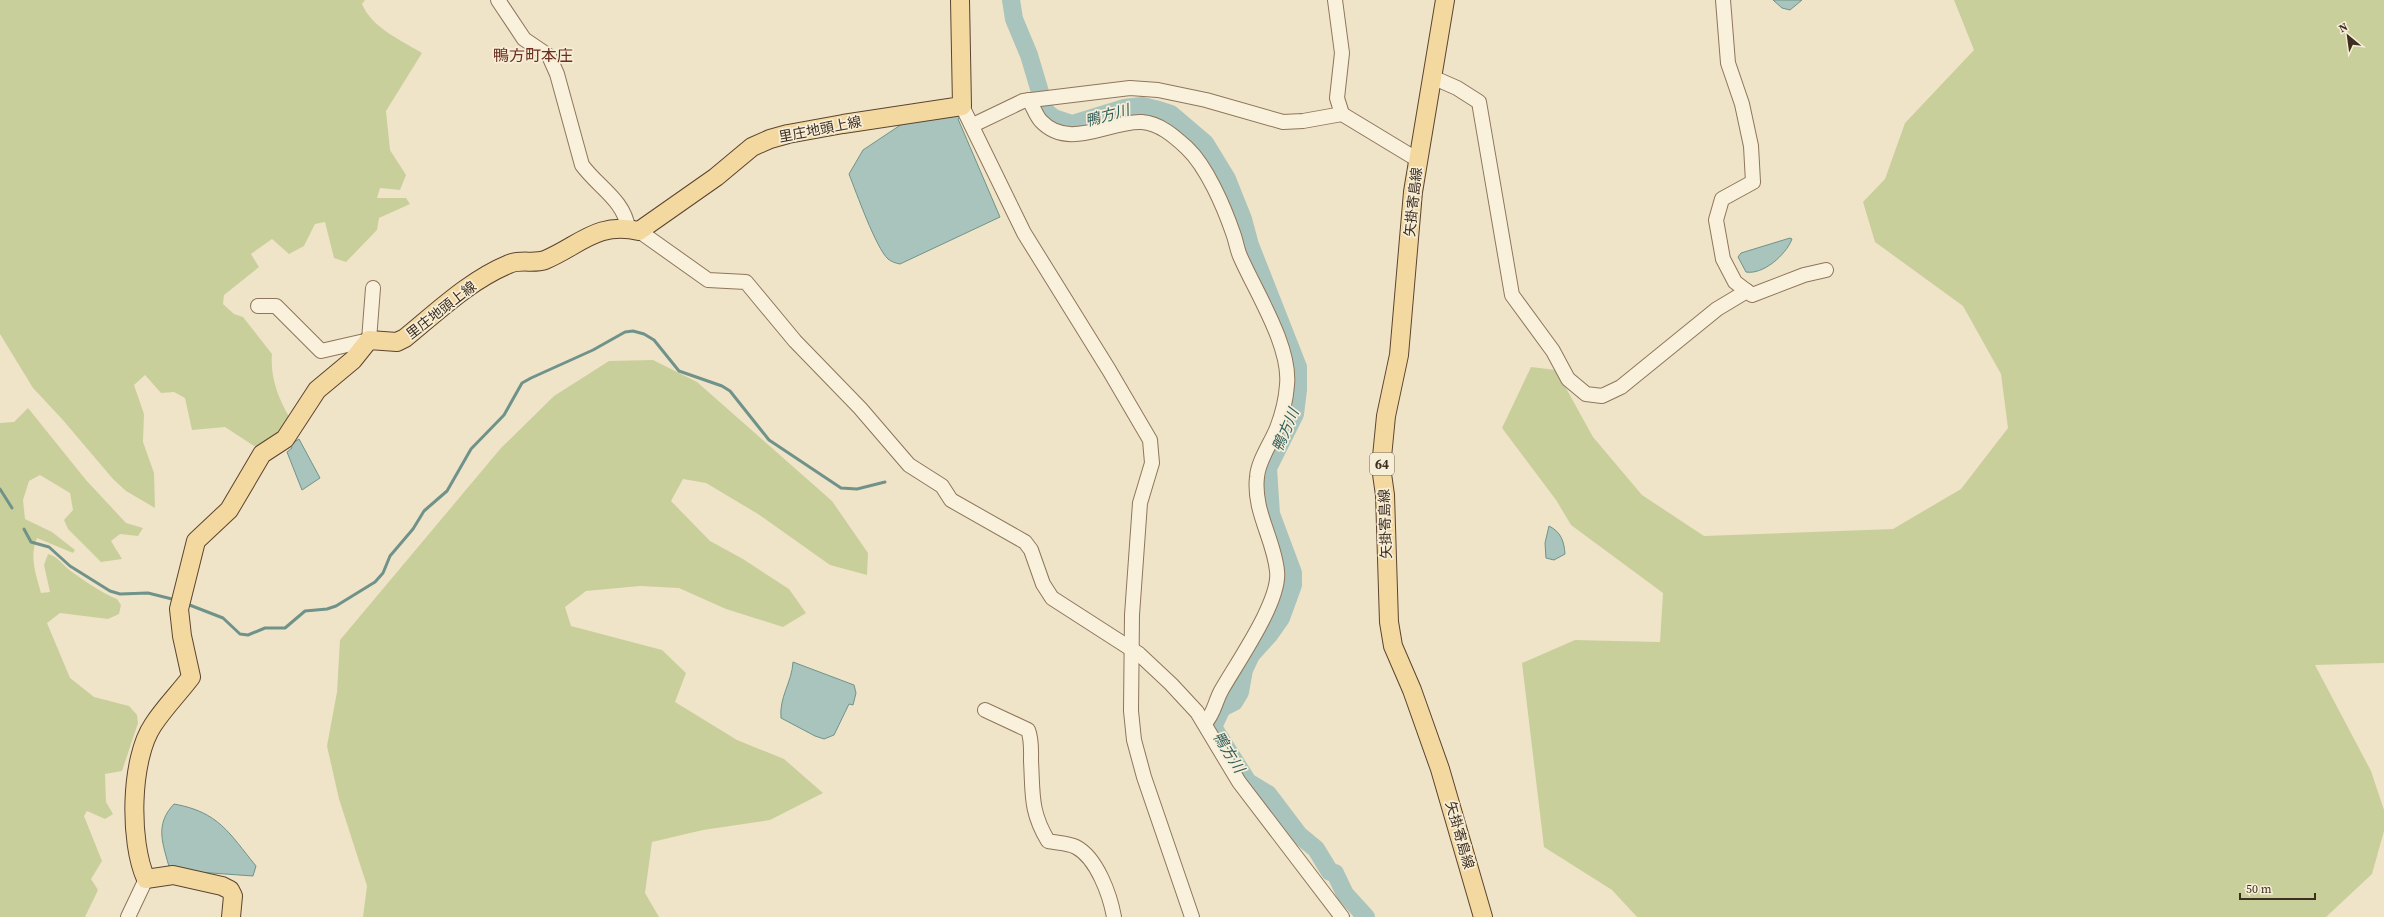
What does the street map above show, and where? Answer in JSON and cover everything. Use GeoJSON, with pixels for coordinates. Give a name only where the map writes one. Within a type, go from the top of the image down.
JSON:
{"type":"FeatureCollection","features":[{"type":"Feature","properties":{"kind":"main road"},"geometry":{"type":"LineString","coordinates":[[960,0],[962,106]]}},
{"type":"Feature","properties":{"kind":"main road","name":"矢掛寄島線"},"geometry":{"type":"LineString","coordinates":[[1444,0],[1418,160],[1398,355],[1386,416],[1381,468],[1385,495],[1389,622],[1393,646],[1412,690],[1446,789],[1483,917]]}},
{"type":"Feature","properties":{"kind":"main road","name":"里庄地頭上線"},"geometry":{"type":"LineString","coordinates":[[369,340],[397,342],[405,338],[468,288],[509,264],[544,260],[591,234],[633,230],[716,177],[752,147],[770,139],[843,124],[962,106]]}},
{"type":"Feature","properties":{"kind":"main road"},"geometry":{"type":"LineString","coordinates":[[231,917],[233,896],[230,890],[222,886],[173,875],[146,879],[137,854],[135,840],[136,789],[145,743],[153,725],[191,677],[182,636],[181,601],[196,541],[229,510],[262,454],[285,439],[317,390],[354,360],[369,340]]}},
{"type":"Feature","properties":{"kind":"street"},"geometry":{"type":"LineString","coordinates":[[498,0],[524,39],[549,56],[557,74],[582,165],[589,175],[612,196],[626,216],[633,230],[708,280],[746,282],[795,341],[860,408],[909,465],[942,486],[951,500],[1025,542],[1031,550],[1043,584],[1052,598],[1130,642],[1207,721],[1239,782],[1342,917]]}},
{"type":"Feature","properties":{"kind":"street"},"geometry":{"type":"LineString","coordinates":[[1335,0],[1342,53],[1336,98],[1342,114],[1418,160]]}},
{"type":"Feature","properties":{"kind":"street"},"geometry":{"type":"LineString","coordinates":[[1723,0],[1728,63],[1742,104],[1751,146],[1753,182],[1722,199],[1716,220],[1723,259],[1735,282],[1752,295],[1804,275],[1826,270]]}},
{"type":"Feature","properties":{"kind":"street"},"geometry":{"type":"LineString","coordinates":[[1432,77],[1457,88],[1479,102],[1512,295],[1553,352],[1568,379],[1586,394],[1602,396],[1621,387],[1717,309],[1747,291]]}},
{"type":"Feature","properties":{"kind":"street"},"geometry":{"type":"LineString","coordinates":[[973,125],[1023,101],[1130,88],[1158,90],[1206,100],[1283,122],[1303,121],[1342,114]]}},
{"type":"Feature","properties":{"kind":"street"},"geometry":{"type":"LineString","coordinates":[[1033,99],[1040,121],[1060,132],[1088,133],[1127,122],[1144,122],[1165,130],[1189,149],[1208,177],[1233,232],[1239,254],[1278,339],[1286,368],[1288,384],[1278,427],[1257,475],[1257,501],[1276,561],[1277,585],[1268,608],[1219,694],[1207,721]]}},
{"type":"Feature","properties":{"kind":"street"},"geometry":{"type":"LineString","coordinates":[[962,106],[973,125],[1024,233],[1150,440],[1152,463],[1140,503],[1130,642],[1130,699],[1138,757],[1192,917]]}},
{"type":"Feature","properties":{"kind":"street"},"geometry":{"type":"LineString","coordinates":[[258,306],[276,306],[321,351],[369,340],[373,288]]}},
{"type":"Feature","properties":{"kind":"street"},"geometry":{"type":"LineString","coordinates":[[985,710],[1028,730],[1031,740],[1033,802],[1037,823],[1048,841],[1076,847],[1096,865],[1111,903],[1114,917]]}},
{"type":"Feature","properties":{"kind":"street"},"geometry":{"type":"LineString","coordinates":[[128,917],[146,879]]}},
{"type":"Feature","properties":{"kind":"green space"},"geometry":{"type":"Polygon","coordinates":[[[0,0],[365,0],[362,4],[380,27],[422,53],[386,111],[390,150],[406,175],[400,190],[380,188],[377,198],[406,198],[410,204],[379,218],[377,230],[346,262],[334,258],[325,222],[315,224],[304,246],[289,254],[272,239],[251,254],[259,267],[224,295],[223,304],[234,314],[243,317],[272,354],[272,371],[276,387],[290,418],[270,442],[254,446],[225,427],[192,430],[185,398],[174,392],[161,393],[145,375],[134,385],[144,414],[143,442],[154,473],[155,508],[126,491],[113,479],[62,419],[33,388],[0,334],[0,0]]]}},
{"type":"Feature","properties":{"kind":"green space"},"geometry":{"type":"Polygon","coordinates":[[[1954,0],[2384,0],[2384,663],[2315,665],[2371,771],[2384,810],[2384,831],[2372,874],[2326,917],[1637,917],[1612,890],[1544,847],[1522,663],[1575,640],[1660,642],[1663,593],[1571,525],[1556,500],[1502,428],[1531,367],[1556,370],[1593,437],[1642,495],[1704,536],[1893,529],[1961,489],[2008,428],[2001,374],[1963,306],[1875,242],[1863,202],[1885,179],[1905,123],[1974,50],[1954,0]]]}},
{"type":"Feature","properties":{"kind":"green space"},"geometry":{"type":"Polygon","coordinates":[[[653,360],[697,382],[832,501],[868,553],[867,575],[830,565],[758,514],[706,483],[683,479],[671,501],[710,541],[743,559],[789,589],[806,613],[783,627],[726,609],[679,588],[640,586],[586,591],[565,607],[571,626],[662,650],[686,673],[675,702],[737,740],[784,759],[823,793],[770,820],[703,830],[652,842],[645,893],[659,917],[363,917],[367,886],[339,799],[327,746],[337,692],[340,640],[501,448],[554,396],[609,361],[653,360]]]}},
{"type":"Feature","properties":{"kind":"green space"},"geometry":{"type":"Polygon","coordinates":[[[28,408],[86,480],[126,523],[143,528],[138,536],[120,534],[111,541],[122,559],[101,562],[68,529],[64,520],[73,510],[70,493],[40,475],[29,481],[23,500],[25,519],[52,532],[75,550],[73,553],[37,538],[33,559],[41,593],[50,592],[44,565],[48,554],[56,558],[68,569],[92,586],[117,599],[121,605],[119,614],[108,619],[60,613],[47,623],[70,678],[94,697],[129,706],[137,715],[138,723],[122,771],[105,774],[106,802],[113,814],[105,819],[87,811],[84,816],[102,861],[91,879],[98,890],[85,917],[0,917],[0,423],[14,422],[28,408]]]}},
{"type":"Feature","properties":{"kind":"water"},"geometry":{"type":"Polygon","coordinates":[[[1773,0],[1802,0],[1790,10],[1782,8],[1773,0]]]}},
{"type":"Feature","properties":{"kind":"water"},"geometry":{"type":"Polygon","coordinates":[[[957,115],[960,117],[958,119],[1000,217],[900,264],[894,262],[888,259],[878,244],[849,174],[863,150],[902,124],[957,115]]]}},
{"type":"Feature","properties":{"kind":"water"},"geometry":{"type":"Polygon","coordinates":[[[1790,238],[1792,239],[1785,251],[1773,263],[1760,270],[1746,272],[1738,257],[1741,253],[1790,238]]]}},
{"type":"Feature","properties":{"kind":"water"},"geometry":{"type":"Polygon","coordinates":[[[299,439],[320,478],[302,490],[287,452],[292,448],[291,444],[299,439]]]}},
{"type":"Feature","properties":{"kind":"water"},"geometry":{"type":"Polygon","coordinates":[[[1549,526],[1559,534],[1565,549],[1565,554],[1554,560],[1546,558],[1545,543],[1549,526]]]}},
{"type":"Feature","properties":{"kind":"water"},"geometry":{"type":"Polygon","coordinates":[[[793,662],[854,685],[856,693],[853,705],[849,704],[834,735],[824,739],[815,736],[781,718],[782,703],[793,662]]]}},
{"type":"Feature","properties":{"kind":"water"},"geometry":{"type":"Polygon","coordinates":[[[174,804],[202,812],[213,818],[222,826],[256,866],[253,876],[170,870],[163,843],[162,827],[168,812],[174,804]]]}},
{"type":"Feature","properties":{"kind":"waterway","name":"鴨方川"},"geometry":{"type":"LineString","coordinates":[[1011,0],[1014,19],[1029,55],[1046,112],[1054,118],[1072,124],[1124,108],[1142,106],[1171,114],[1205,143],[1227,179],[1243,219],[1250,245],[1298,367],[1298,390],[1295,414],[1268,468],[1271,514],[1293,573],[1293,585],[1281,618],[1269,635],[1251,655],[1244,670],[1240,692],[1234,702],[1222,708],[1213,727],[1248,782],[1268,794],[1299,835],[1316,849],[1330,872],[1335,873],[1345,894],[1366,917]]}},
{"type":"Feature","properties":{"kind":"waterway"},"geometry":{"type":"LineString","coordinates":[[187,604],[223,618],[240,634],[248,635],[265,628],[285,628],[305,611],[327,609],[336,606],[375,582],[383,573],[390,556],[413,529],[424,511],[447,491],[471,449],[504,415],[522,383],[593,350],[625,332],[633,331],[644,334],[654,340],[679,371],[722,386],[730,391],[769,440],[841,488],[857,489],[885,482]]}},
{"type":"Feature","properties":{"kind":"waterway"},"geometry":{"type":"LineString","coordinates":[[0,489],[12,508]]}},
{"type":"Feature","properties":{"kind":"waterway"},"geometry":{"type":"LineString","coordinates":[[24,529],[31,542],[49,547],[70,566],[110,591],[120,594],[148,593],[176,600]]}},
{"type":"Feature","properties":{"kind":"district","name":"鴨方町本庄"},"geometry":{"type":"Point","coordinates":[533,55]}}]}
